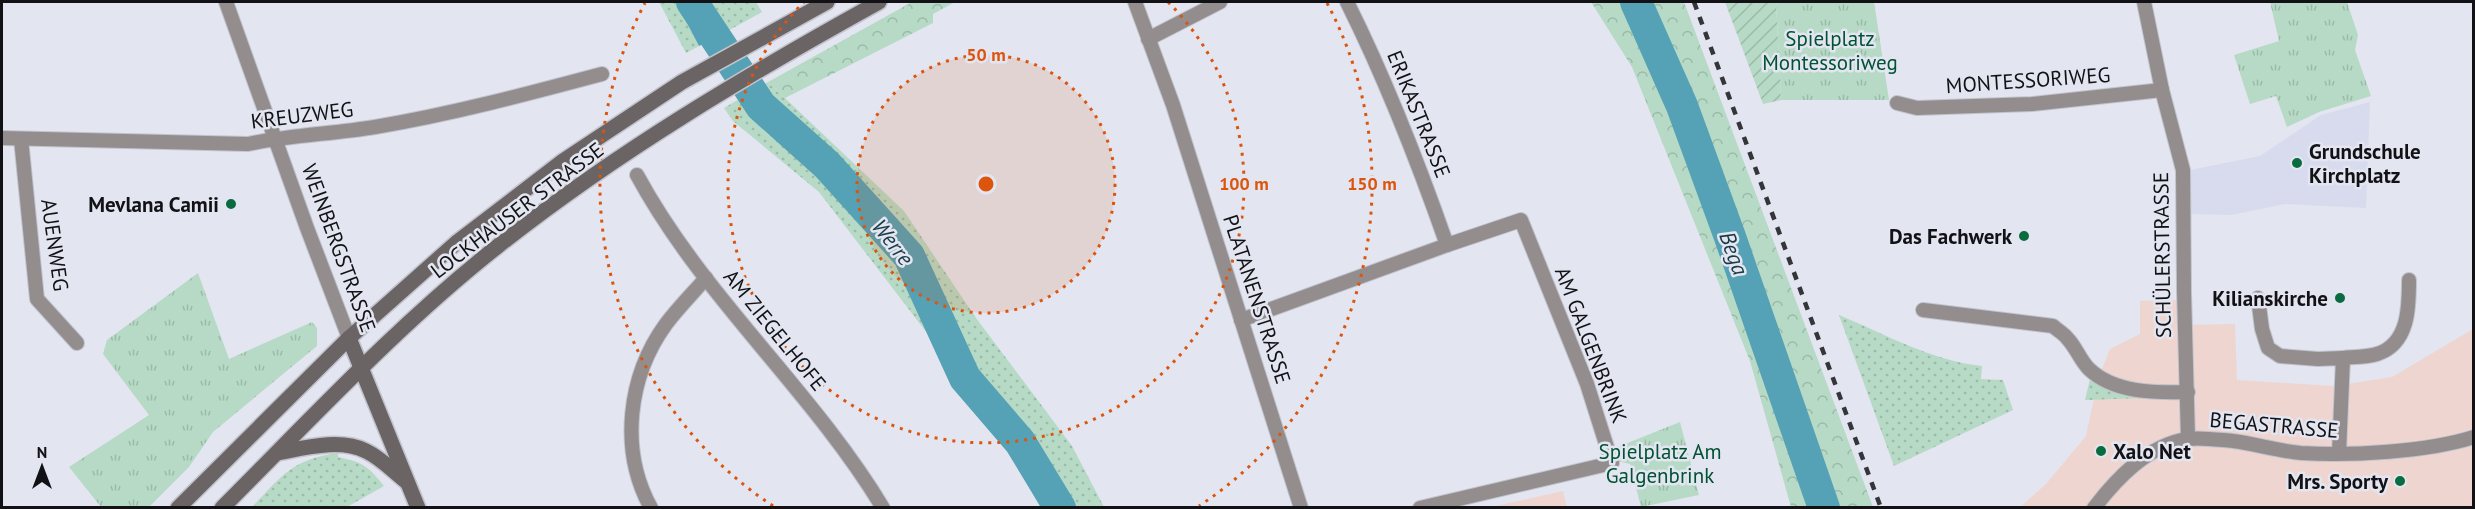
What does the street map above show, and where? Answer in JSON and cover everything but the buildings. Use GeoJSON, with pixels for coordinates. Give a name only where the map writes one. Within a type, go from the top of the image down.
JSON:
{"type":"FeatureCollection","features":[{"type":"Feature","properties":{"kind":"main road","name":"LOCKHAUSER STRASSE"},"geometry":{"type":"LineString","coordinates":[[178,507],[349,338],[456,243],[563,161],[682,82],[827,2]]}},
{"type":"Feature","properties":{"kind":"main road","name":"LOCKHAUSER STRASSE"},"geometry":{"type":"LineString","coordinates":[[222,507],[415,316],[497,246],[581,183],[699,105],[879,2]]}},
{"type":"Feature","properties":{"kind":"main road","name":"WEINBERGSTRASSE"},"geometry":{"type":"LineString","coordinates":[[349,338],[417,507]]}},
{"type":"Feature","properties":{"kind":"main road"},"geometry":{"type":"LineString","coordinates":[[278,453],[324,446],[347,446],[364,450],[408,483]]}},
{"type":"Feature","properties":{"kind":"street","name":"WEINBERGSTRASSE"},"geometry":{"type":"LineString","coordinates":[[226,2],[349,338]]}},
{"type":"Feature","properties":{"kind":"street","name":"PLATANENSTRASSE"},"geometry":{"type":"LineString","coordinates":[[1135,2],[1173,105],[1301,507]]}},
{"type":"Feature","properties":{"kind":"street"},"geometry":{"type":"LineString","coordinates":[[1148,39],[1220,2]]}},
{"type":"Feature","properties":{"kind":"street","name":"ERIKASTRASSE"},"geometry":{"type":"LineString","coordinates":[[1347,2],[1372,52],[1413,150],[1447,245]]}},
{"type":"Feature","properties":{"kind":"street","name":"SCHÜLERSTRASSE"},"geometry":{"type":"LineString","coordinates":[[2144,2],[2162,90],[2183,170],[2183,280],[2188,439]]}},
{"type":"Feature","properties":{"kind":"street","name":"KREUZWEG"},"geometry":{"type":"LineString","coordinates":[[2,138],[248,144],[277,138],[385,125],[519,96],[602,74]]}},
{"type":"Feature","properties":{"kind":"street","name":"MONTESSORIWEG"},"geometry":{"type":"LineString","coordinates":[[1897,103],[1917,108],[2032,104],[2162,90]]}},
{"type":"Feature","properties":{"kind":"street","name":"AUENWEG"},"geometry":{"type":"LineString","coordinates":[[21,139],[37,299],[77,343]]}},
{"type":"Feature","properties":{"kind":"street","name":"AM ZIEGELHOFE"},"geometry":{"type":"LineString","coordinates":[[637,175],[647,194],[706,278],[859,467],[883,507]]}},
{"type":"Feature","properties":{"kind":"street","name":"AM GALGENBRINK"},"geometry":{"type":"LineString","coordinates":[[1447,245],[1521,220],[1587,384],[1612,463],[1448,505]]}},
{"type":"Feature","properties":{"kind":"street"},"geometry":{"type":"LineString","coordinates":[[1241,320],[1447,245]]}},
{"type":"Feature","properties":{"kind":"street"},"geometry":{"type":"LineString","coordinates":[[651,507],[644,496],[631,450],[631,408],[646,360],[666,324],[706,278]]}},
{"type":"Feature","properties":{"kind":"street"},"geometry":{"type":"LineString","coordinates":[[2258,298],[2262,329],[2268,348],[2280,356],[2318,359],[2377,354],[2392,346],[2404,328],[2409,307],[2409,280]]}},
{"type":"Feature","properties":{"kind":"street"},"geometry":{"type":"LineString","coordinates":[[1923,310],[2052,326],[2067,337],[2088,368],[2102,378],[2119,385],[2152,393],[2188,392]]}},
{"type":"Feature","properties":{"kind":"street"},"geometry":{"type":"LineString","coordinates":[[2339,453],[2343,358]]}},
{"type":"Feature","properties":{"kind":"street","name":"BEGASTRASSE"},"geometry":{"type":"LineString","coordinates":[[2094,507],[2128,470],[2142,459],[2163,447],[2188,439],[2233,441],[2300,453],[2339,453],[2422,449],[2474,437]]}},
{"type":"Feature","properties":{"kind":"street"},"geometry":{"type":"LineString","coordinates":[[1420,507],[1448,505]]}},
{"type":"Feature","properties":{"kind":"shaded area","name":"Grundschule Kirchplatz"},"geometry":{"type":"Polygon","coordinates":[[[2370,102],[2366,208],[2285,204],[2231,215],[2191,214],[2190,170],[2260,156],[2321,115],[2370,102]]]}},
{"type":"Feature","properties":{"kind":"shaded area"},"geometry":{"type":"Polygon","coordinates":[[[2179,300],[2180,325],[2235,324],[2237,380],[2334,386],[2392,377],[2473,329],[2473,507],[2019,508],[2046,484],[2086,436],[2098,379],[2110,349],[2140,334],[2140,301],[2179,300]]]}},
{"type":"Feature","properties":{"kind":"shaded area"},"geometry":{"type":"Polygon","coordinates":[[[1563,491],[1567,507],[1491,507],[1563,491]]]}},
{"type":"Feature","properties":{"kind":"green space"},"geometry":{"type":"Polygon","coordinates":[[[659,2],[676,2],[699,46],[686,53],[659,2]]]}},
{"type":"Feature","properties":{"kind":"green space"},"geometry":{"type":"Polygon","coordinates":[[[708,2],[756,2],[762,12],[724,33],[708,2]]]}},
{"type":"Feature","properties":{"kind":"green space"},"geometry":{"type":"Polygon","coordinates":[[[912,2],[955,2],[933,14],[933,23],[785,98],[768,82],[912,2]]]}},
{"type":"Feature","properties":{"kind":"green space"},"geometry":{"type":"Polygon","coordinates":[[[1591,2],[1684,2],[1873,507],[1791,507],[1750,361],[1632,67],[1591,2]]]}},
{"type":"Feature","properties":{"kind":"green space"},"geometry":{"type":"Polygon","coordinates":[[[1725,2],[1776,2],[1781,100],[1763,104],[1725,2]]]}},
{"type":"Feature","properties":{"kind":"green space","name":"Spielplatz Montessoriweg"},"geometry":{"type":"Polygon","coordinates":[[[1776,2],[1874,2],[1889,100],[1781,100],[1776,2]]]}},
{"type":"Feature","properties":{"kind":"green space"},"geometry":{"type":"Polygon","coordinates":[[[2270,2],[2347,2],[2358,35],[2355,50],[2371,96],[2319,112],[2287,127],[2276,96],[2250,104],[2234,55],[2279,41],[2270,2]]]}},
{"type":"Feature","properties":{"kind":"green space"},"geometry":{"type":"Polygon","coordinates":[[[768,82],[904,211],[976,318],[1072,446],[1104,507],[1040,507],[986,410],[819,192],[733,121],[724,108],[768,82]]]}},
{"type":"Feature","properties":{"kind":"green space"},"geometry":{"type":"Polygon","coordinates":[[[198,273],[229,359],[312,322],[317,328],[317,346],[213,432],[189,467],[149,507],[101,507],[69,467],[149,415],[103,354],[107,340],[198,273]]]}},
{"type":"Feature","properties":{"kind":"green space"},"geometry":{"type":"Polygon","coordinates":[[[1839,315],[1927,353],[1982,366],[1981,379],[2003,380],[2013,410],[1894,466],[1839,315]]]}},
{"type":"Feature","properties":{"kind":"green space"},"geometry":{"type":"Polygon","coordinates":[[[2090,379],[2146,398],[2085,400],[2090,379]]]}},
{"type":"Feature","properties":{"kind":"green space","name":"Spielplatz Am Galgenbrink"},"geometry":{"type":"Polygon","coordinates":[[[1680,422],[1699,495],[1641,507],[1630,464],[1617,461],[1615,448],[1680,422]]]}},
{"type":"Feature","properties":{"kind":"green space"},"geometry":{"type":"Polygon","coordinates":[[[338,453],[338,457],[365,466],[384,486],[347,507],[252,507],[280,478],[298,465],[338,453]]]}},
{"type":"Feature","properties":{"kind":"water"},"geometry":{"type":"Polygon","coordinates":[[[676,2],[708,2],[724,33],[699,46],[676,2]]]}},
{"type":"Feature","properties":{"kind":"waterway","name":"Werre"},"geometry":{"type":"LineString","coordinates":[[692,2],[761,106],[827,165],[909,256],[965,378],[1020,442],[1060,508]]}},
{"type":"Feature","properties":{"kind":"waterway","name":"Bega"},"geometry":{"type":"LineString","coordinates":[[1636,2],[1682,106],[1824,508]]}},
{"type":"Feature","properties":{"kind":"railway"},"geometry":{"type":"LineString","coordinates":[[1694,2],[1881,508]]}},
{"type":"Feature","properties":{"kind":"place","name":"Grundschule Kirchplatz"},"geometry":{"type":"Point","coordinates":[2297,163]}},
{"type":"Feature","properties":{"kind":"place","name":"Mevlana Camii"},"geometry":{"type":"Point","coordinates":[231,204]}},
{"type":"Feature","properties":{"kind":"place","name":"Das Fachwerk"},"geometry":{"type":"Point","coordinates":[2024,236]}},
{"type":"Feature","properties":{"kind":"place","name":"Kilianskirche"},"geometry":{"type":"Point","coordinates":[2340,298]}},
{"type":"Feature","properties":{"kind":"place","name":"Xalo Net"},"geometry":{"type":"Point","coordinates":[2101,451]}},
{"type":"Feature","properties":{"kind":"place","name":"Mrs. Sporty"},"geometry":{"type":"Point","coordinates":[2400,481]}}]}
